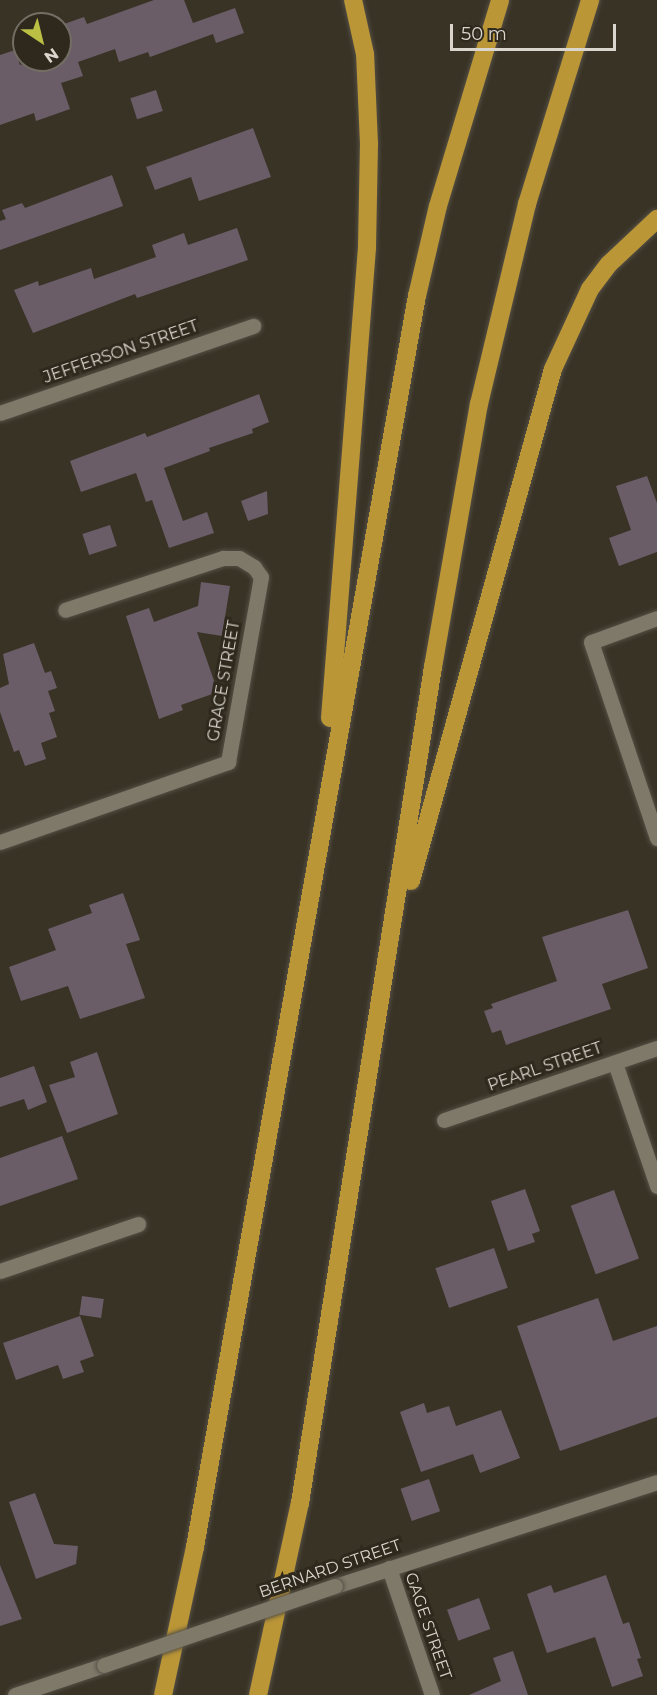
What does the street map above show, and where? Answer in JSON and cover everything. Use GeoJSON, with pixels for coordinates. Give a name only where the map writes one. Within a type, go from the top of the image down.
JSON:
{"type":"FeatureCollection","features":[{"type":"Feature","properties":{"kind":"highway"},"geometry":{"type":"LineString","coordinates":[[321,823],[367,247],[369,144],[365,54],[353,0]]}},
{"type":"Feature","properties":{"kind":"highway"},"geometry":{"type":"LineString","coordinates":[[163,1695],[195,1547],[321,823],[417,296],[438,206],[500,0]]}},
{"type":"Feature","properties":{"kind":"highway"},"geometry":{"type":"LineString","coordinates":[[258,1695],[300,1503],[389,958],[433,667],[479,404],[527,204],[590,0]]}},
{"type":"Feature","properties":{"kind":"highway"},"geometry":{"type":"LineString","coordinates":[[389,958],[553,369],[590,289],[609,264],[657,219]]}},
{"type":"Feature","properties":{"kind":"street","name":"JEFFERSON STREET"},"geometry":{"type":"LineString","coordinates":[[0,413],[253,326]]}},
{"type":"Feature","properties":{"kind":"street","name":"GRACE STREET"},"geometry":{"type":"LineString","coordinates":[[0,842],[228,762],[261,577],[254,567],[239,558],[223,558],[65,610]]}},
{"type":"Feature","properties":{"kind":"street"},"geometry":{"type":"LineString","coordinates":[[657,618],[591,642],[657,838]]}},
{"type":"Feature","properties":{"kind":"street","name":"PEARL STREET"},"geometry":{"type":"LineString","coordinates":[[444,1120],[657,1048]]}},
{"type":"Feature","properties":{"kind":"street"},"geometry":{"type":"LineString","coordinates":[[615,1063],[657,1186]]}},
{"type":"Feature","properties":{"kind":"street"},"geometry":{"type":"LineString","coordinates":[[0,1271],[138,1224]]}},
{"type":"Feature","properties":{"kind":"street","name":"BERNARD STREET"},"geometry":{"type":"LineString","coordinates":[[15,1695],[389,1568],[657,1482]]}},
{"type":"Feature","properties":{"kind":"street","name":"GAGE STREET"},"geometry":{"type":"LineString","coordinates":[[389,1568],[432,1695]]}},
{"type":"Feature","properties":{"kind":"building"},"geometry":{"type":"Polygon","coordinates":[[[154,0],[184,0],[193,23],[235,8],[244,33],[216,43],[213,34],[150,57],[148,52],[119,62],[115,49],[78,62],[83,76],[61,83],[70,109],[36,121],[34,113],[0,125],[0,55],[12,51],[12,72],[72,72],[72,21],[84,17],[87,24],[154,0]]]}},
{"type":"Feature","properties":{"kind":"building"},"geometry":{"type":"Polygon","coordinates":[[[156,90],[163,111],[137,119],[130,98],[156,90]]]}},
{"type":"Feature","properties":{"kind":"building"},"geometry":{"type":"Polygon","coordinates":[[[253,128],[271,177],[199,201],[191,177],[155,190],[146,167],[253,128]]]}},
{"type":"Feature","properties":{"kind":"building"},"geometry":{"type":"Polygon","coordinates":[[[112,175],[123,206],[0,250],[0,221],[6,219],[2,210],[22,203],[25,208],[112,175]]]}},
{"type":"Feature","properties":{"kind":"building"},"geometry":{"type":"Polygon","coordinates":[[[237,228],[248,260],[137,298],[135,294],[33,333],[14,290],[38,281],[39,286],[91,268],[94,279],[156,257],[152,245],[184,233],[188,245],[237,228]]]}},
{"type":"Feature","properties":{"kind":"building"},"geometry":{"type":"Polygon","coordinates":[[[259,394],[269,422],[252,429],[253,433],[209,448],[210,451],[164,468],[183,521],[207,512],[214,533],[169,548],[152,500],[146,502],[136,473],[81,492],[70,461],[145,433],[147,437],[259,394]]]}},
{"type":"Feature","properties":{"kind":"building"},"geometry":{"type":"Polygon","coordinates":[[[647,476],[657,503],[657,552],[619,566],[609,538],[631,530],[616,486],[647,476]]]}},
{"type":"Feature","properties":{"kind":"building"},"geometry":{"type":"Polygon","coordinates":[[[267,491],[268,514],[248,521],[241,501],[267,491]]]}},
{"type":"Feature","properties":{"kind":"building"},"geometry":{"type":"Polygon","coordinates":[[[110,525],[117,546],[89,555],[82,534],[110,525]]]}},
{"type":"Feature","properties":{"kind":"building"},"geometry":{"type":"Polygon","coordinates":[[[201,582],[230,586],[222,636],[197,632],[218,692],[181,705],[183,710],[159,719],[126,616],[149,608],[154,622],[198,606],[201,582]]]}},
{"type":"Feature","properties":{"kind":"building"},"geometry":{"type":"Polygon","coordinates":[[[34,643],[45,673],[51,671],[57,688],[48,691],[55,711],[49,713],[57,737],[41,743],[46,759],[25,766],[19,750],[14,752],[0,712],[0,688],[9,684],[3,654],[34,643]]]}},
{"type":"Feature","properties":{"kind":"building"},"geometry":{"type":"Polygon","coordinates":[[[123,893],[140,940],[126,944],[145,998],[80,1019],[68,986],[21,1001],[9,967],[56,950],[48,929],[92,913],[89,905],[123,893]]]}},
{"type":"Feature","properties":{"kind":"building"},"geometry":{"type":"Polygon","coordinates":[[[628,910],[648,968],[602,984],[611,1009],[506,1045],[501,1030],[492,1033],[484,1011],[493,1008],[491,1004],[557,981],[542,937],[628,910]]]}},
{"type":"Feature","properties":{"kind":"building"},"geometry":{"type":"Polygon","coordinates":[[[97,1052],[118,1114],[67,1133],[49,1085],[75,1077],[70,1062],[97,1052]]]}},
{"type":"Feature","properties":{"kind":"building"},"geometry":{"type":"Polygon","coordinates":[[[34,1066],[47,1102],[28,1110],[24,1099],[0,1107],[0,1078],[34,1066]]]}},
{"type":"Feature","properties":{"kind":"building"},"geometry":{"type":"Polygon","coordinates":[[[62,1136],[78,1179],[0,1206],[0,1158],[62,1136]]]}},
{"type":"Feature","properties":{"kind":"building"},"geometry":{"type":"Polygon","coordinates":[[[525,1189],[540,1231],[532,1234],[535,1242],[508,1251],[491,1201],[525,1189]]]}},
{"type":"Feature","properties":{"kind":"building"},"geometry":{"type":"Polygon","coordinates":[[[614,1190],[639,1259],[596,1274],[571,1206],[614,1190]]]}},
{"type":"Feature","properties":{"kind":"building"},"geometry":{"type":"Polygon","coordinates":[[[494,1248],[508,1288],[449,1308],[435,1268],[494,1248]]]}},
{"type":"Feature","properties":{"kind":"building"},"geometry":{"type":"Polygon","coordinates":[[[82,1296],[104,1299],[101,1318],[79,1315],[82,1296]]]}},
{"type":"Feature","properties":{"kind":"building"},"geometry":{"type":"Polygon","coordinates":[[[598,1298],[613,1341],[657,1326],[657,1417],[560,1451],[517,1326],[598,1298]]]}},
{"type":"Feature","properties":{"kind":"building"},"geometry":{"type":"Polygon","coordinates":[[[80,1316],[94,1356],[80,1361],[84,1372],[63,1379],[58,1365],[16,1380],[3,1343],[80,1316]]]}},
{"type":"Feature","properties":{"kind":"building"},"geometry":{"type":"Polygon","coordinates":[[[424,1403],[427,1413],[449,1406],[456,1426],[501,1410],[520,1458],[480,1473],[473,1454],[421,1472],[400,1412],[424,1403]]]}},
{"type":"Feature","properties":{"kind":"building"},"geometry":{"type":"Polygon","coordinates":[[[429,1479],[440,1511],[412,1521],[401,1489],[429,1479]]]}},
{"type":"Feature","properties":{"kind":"building"},"geometry":{"type":"Polygon","coordinates":[[[35,1493],[54,1544],[78,1546],[76,1564],[36,1579],[9,1502],[35,1493]]]}},
{"type":"Feature","properties":{"kind":"building"},"geometry":{"type":"Polygon","coordinates":[[[0,1565],[22,1619],[0,1626],[0,1565]]]}},
{"type":"Feature","properties":{"kind":"building"},"geometry":{"type":"Polygon","coordinates":[[[606,1575],[623,1624],[629,1622],[641,1658],[637,1659],[643,1676],[612,1687],[595,1637],[547,1653],[527,1594],[551,1585],[554,1593],[606,1575]]]}},
{"type":"Feature","properties":{"kind":"building"},"geometry":{"type":"Polygon","coordinates":[[[479,1598],[490,1629],[458,1641],[447,1610],[479,1598]]]}},
{"type":"Feature","properties":{"kind":"building"},"geometry":{"type":"Polygon","coordinates":[[[513,1651],[528,1695],[469,1695],[501,1681],[493,1658],[513,1651]]]}}]}
